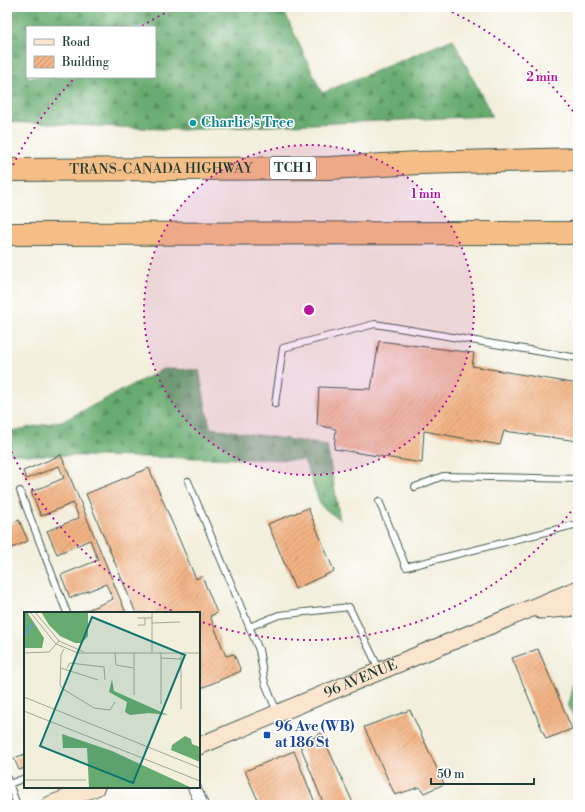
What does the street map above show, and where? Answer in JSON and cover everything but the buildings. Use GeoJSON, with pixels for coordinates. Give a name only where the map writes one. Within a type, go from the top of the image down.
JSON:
{"type":"FeatureCollection","features":[{"type":"Feature","properties":{"kind":"highway","name":"TRANS-CANADA HIGHWAY"},"geometry":{"type":"LineString","coordinates":[[7,170],[330,168],[419,163],[578,159]]}},
{"type":"Feature","properties":{"kind":"highway"},"geometry":{"type":"LineString","coordinates":[[7,234],[578,233]]}},
{"type":"Feature","properties":{"kind":"main road","name":"96 AVENUE"},"geometry":{"type":"LineString","coordinates":[[200,746],[578,589]]}},
{"type":"Feature","properties":{"kind":"main road","name":"96 AVENUE"},"geometry":{"type":"LineString","coordinates":[[523,612],[578,607]]}},
{"type":"Feature","properties":{"kind":"main road"},"geometry":{"type":"LineString","coordinates":[[50,805],[93,788]]}},
{"type":"Feature","properties":{"kind":"street"},"geometry":{"type":"LineString","coordinates":[[194,788],[202,805]]}},
{"type":"Feature","properties":{"kind":"lane"},"geometry":{"type":"LineString","coordinates":[[275,404],[283,348],[375,324],[578,358]]}},
{"type":"Feature","properties":{"kind":"lane"},"geometry":{"type":"LineString","coordinates":[[415,487],[443,476],[578,479]]}},
{"type":"Feature","properties":{"kind":"lane"},"geometry":{"type":"LineString","coordinates":[[188,481],[259,650],[265,683],[278,713]]}},
{"type":"Feature","properties":{"kind":"lane"},"geometry":{"type":"LineString","coordinates":[[20,491],[67,612]]}},
{"type":"Feature","properties":{"kind":"lane"},"geometry":{"type":"LineString","coordinates":[[379,502],[406,567],[578,524]]}},
{"type":"Feature","properties":{"kind":"lane"},"geometry":{"type":"LineString","coordinates":[[249,627],[279,615],[350,607],[380,670]]}},
{"type":"Feature","properties":{"kind":"lane"},"geometry":{"type":"LineString","coordinates":[[7,778],[17,805]]}},
{"type":"Feature","properties":{"kind":"lane"},"geometry":{"type":"LineString","coordinates":[[9,784],[24,778]]}},
{"type":"Feature","properties":{"kind":"green space"},"geometry":{"type":"Polygon","coordinates":[[[7,7],[282,7],[322,93],[453,39],[492,116],[182,130],[7,122],[7,7]]]}},
{"type":"Feature","properties":{"kind":"green space"},"geometry":{"type":"Polygon","coordinates":[[[163,369],[199,370],[210,428],[327,445],[340,520],[321,506],[304,460],[27,455],[7,453],[7,432],[65,420],[163,369]]]}},
{"type":"Feature","properties":{"kind":"green space"},"geometry":{"type":"Polygon","coordinates":[[[578,662],[578,729],[568,704],[578,662]]]}},
{"type":"Feature","properties":{"kind":"place","name":"Charlie's Tree"},"geometry":{"type":"Point","coordinates":[193,123]}},
{"type":"Feature","properties":{"kind":"place","name":"96 Ave (WB) at 186 St"},"geometry":{"type":"Point","coordinates":[267,735]}}]}
